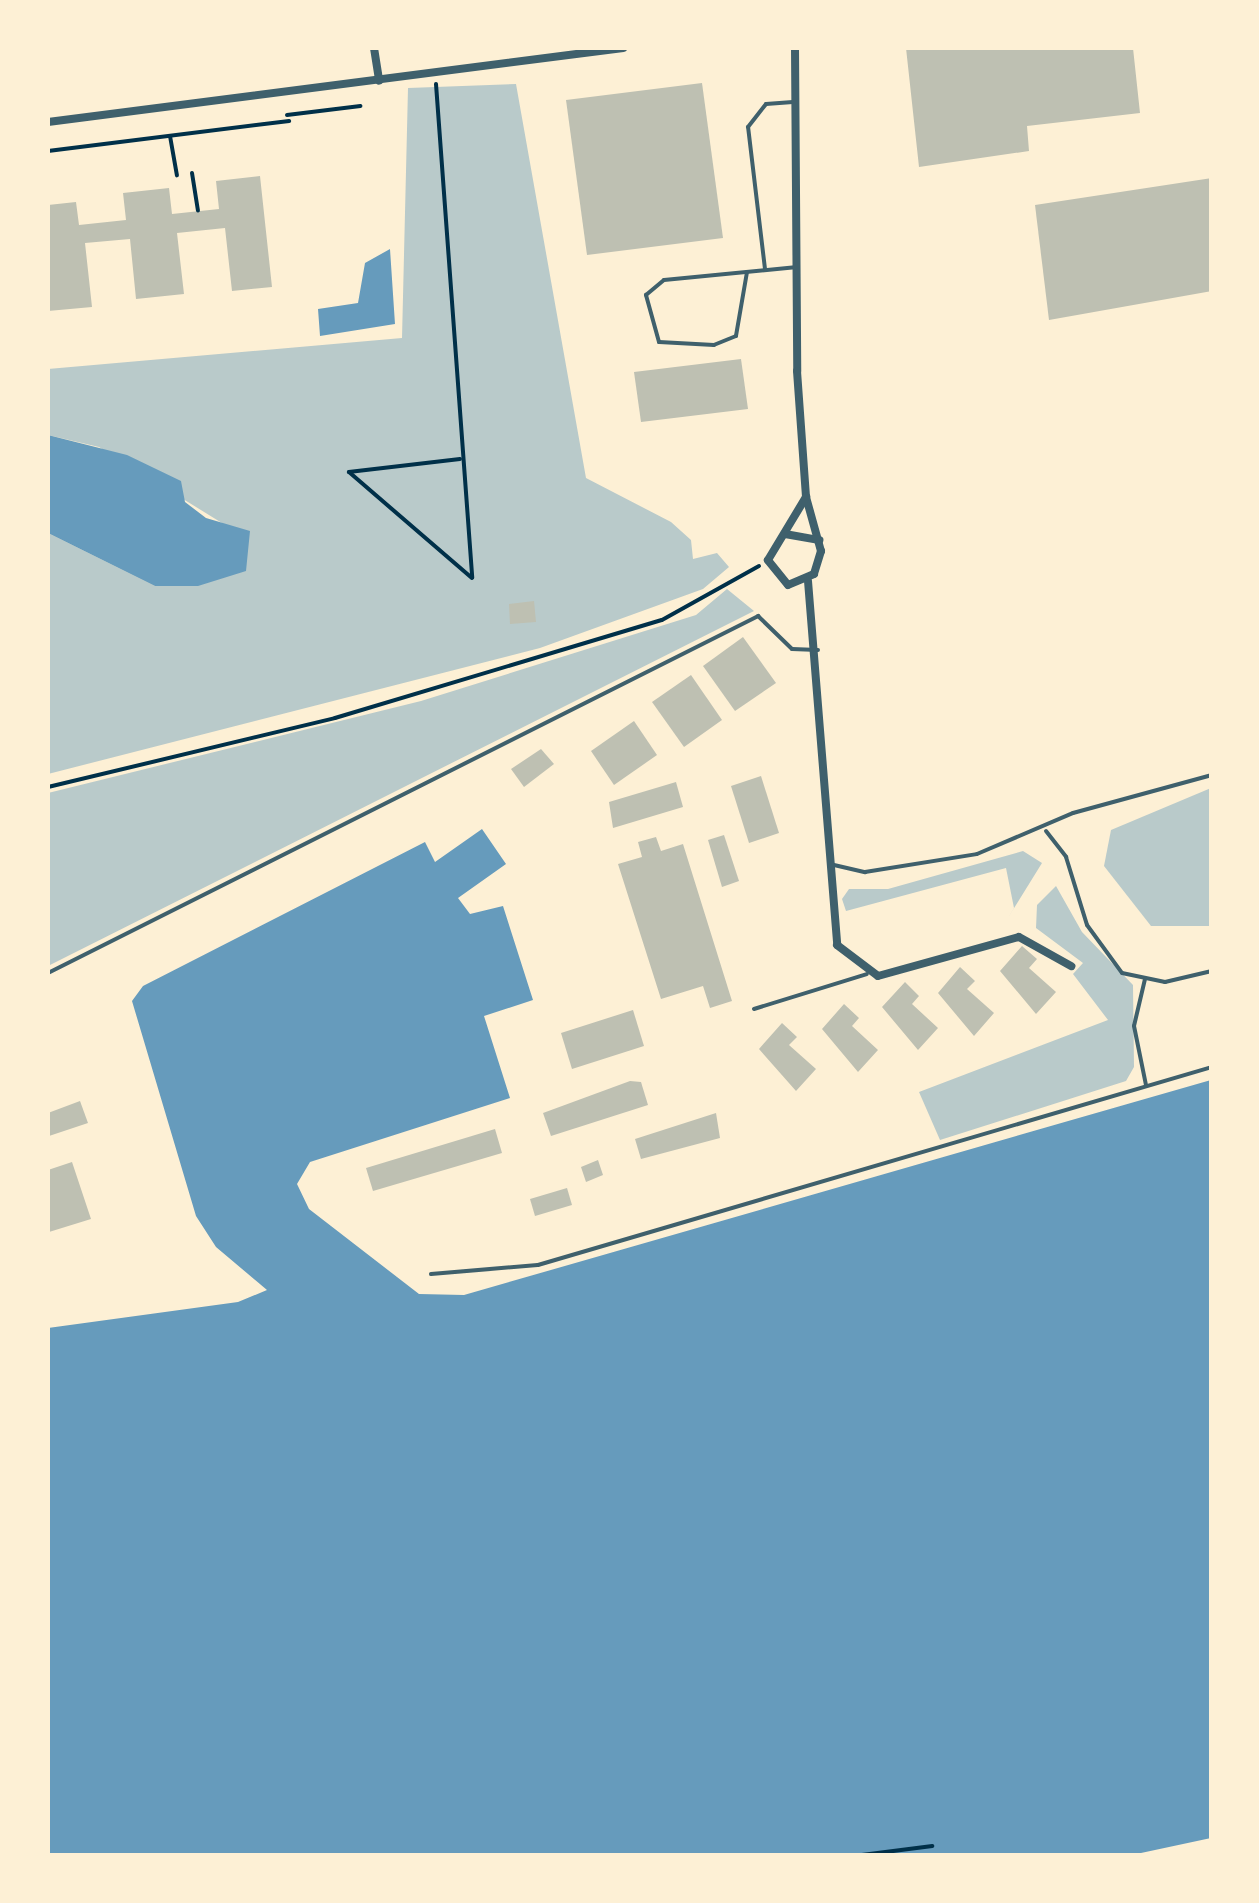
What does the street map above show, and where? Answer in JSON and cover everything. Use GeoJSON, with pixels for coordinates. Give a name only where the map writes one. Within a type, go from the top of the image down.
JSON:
{"type":"FeatureCollection","features":[{"type":"Feature","properties":{"kind":"street"},"geometry":{"type":"LineString","coordinates":[[374,48],[379,81]]}},
{"type":"Feature","properties":{"kind":"street"},"geometry":{"type":"LineString","coordinates":[[48,122],[623,48]]}},
{"type":"Feature","properties":{"kind":"street"},"geometry":{"type":"LineString","coordinates":[[794,48],[806,497],[819,540],[808,580],[818,650],[837,946],[868,974],[1019,937],[1071,966]]}},
{"type":"Feature","properties":{"kind":"street"},"geometry":{"type":"LineString","coordinates":[[806,497],[768,563],[788,586],[808,580]]}},
{"type":"Feature","properties":{"kind":"street"},"geometry":{"type":"LineString","coordinates":[[783,535],[819,540]]}},
{"type":"Feature","properties":{"kind":"lane"},"geometry":{"type":"LineString","coordinates":[[765,270],[748,127],[766,104],[797,102]]}},
{"type":"Feature","properties":{"kind":"lane"},"geometry":{"type":"LineString","coordinates":[[747,272],[736,336],[714,345],[659,342],[646,295],[664,280],[797,267]]}},
{"type":"Feature","properties":{"kind":"lane"},"geometry":{"type":"LineString","coordinates":[[48,973],[758,616],[792,648],[818,650]]}},
{"type":"Feature","properties":{"kind":"lane"},"geometry":{"type":"LineString","coordinates":[[834,865],[865,872],[932,863],[1045,830],[1073,812],[1212,775]]}},
{"type":"Feature","properties":{"kind":"lane"},"geometry":{"type":"LineString","coordinates":[[1045,830],[1066,857],[1104,954],[1144,979],[1212,971]]}},
{"type":"Feature","properties":{"kind":"lane"},"geometry":{"type":"LineString","coordinates":[[754,1009],[868,974]]}},
{"type":"Feature","properties":{"kind":"lane"},"geometry":{"type":"LineString","coordinates":[[1144,979],[1134,1026],[1146,1085]]}},
{"type":"Feature","properties":{"kind":"lane"},"geometry":{"type":"LineString","coordinates":[[432,1274],[538,1265],[1212,1067]]}},
{"type":"Feature","properties":{"kind":"path"},"geometry":{"type":"LineString","coordinates":[[436,74],[460,459],[472,578],[349,472],[460,459]]}},
{"type":"Feature","properties":{"kind":"path"},"geometry":{"type":"LineString","coordinates":[[48,151],[360,106]]}},
{"type":"Feature","properties":{"kind":"path"},"geometry":{"type":"LineString","coordinates":[[170,136],[177,175]]}},
{"type":"Feature","properties":{"kind":"path"},"geometry":{"type":"LineString","coordinates":[[192,173],[198,211]]}},
{"type":"Feature","properties":{"kind":"path"},"geometry":{"type":"LineString","coordinates":[[48,787],[335,718],[662,620],[768,563]]}},
{"type":"Feature","properties":{"kind":"path"},"geometry":{"type":"LineString","coordinates":[[854,1856],[932,1846]]}},
{"type":"Feature","properties":{"kind":"shaded area"},"geometry":{"type":"Polygon","coordinates":[[[516,84],[586,478],[671,522],[691,540],[693,559],[717,553],[729,567],[703,589],[540,648],[48,774],[48,533],[155,586],[230,528],[99,447],[48,435],[48,369],[402,338],[408,88],[516,84]]]}},
{"type":"Feature","properties":{"kind":"shaded area"},"geometry":{"type":"Polygon","coordinates":[[[727,589],[754,611],[48,966],[48,793],[421,701],[696,615],[727,589]]]}},
{"type":"Feature","properties":{"kind":"shaded area"},"geometry":{"type":"Polygon","coordinates":[[[1211,788],[1211,926],[1151,926],[1104,866],[1111,830],[1211,788]]]}},
{"type":"Feature","properties":{"kind":"shaded area"},"geometry":{"type":"Polygon","coordinates":[[[1023,851],[1042,863],[1006,921],[1014,908],[1006,868],[846,911],[842,899],[849,889],[888,889],[1023,851]]]}},
{"type":"Feature","properties":{"kind":"shaded area"},"geometry":{"type":"Polygon","coordinates":[[[1056,886],[1082,932],[1133,985],[1134,1067],[1126,1081],[940,1140],[919,1092],[1108,1020],[1073,974],[1083,963],[1036,928],[1037,905],[1056,886]]]}},
{"type":"Feature","properties":{"kind":"water"},"geometry":{"type":"Polygon","coordinates":[[[390,249],[395,324],[320,336],[318,309],[358,303],[365,263],[390,249]]]}},
{"type":"Feature","properties":{"kind":"water"},"geometry":{"type":"Polygon","coordinates":[[[48,435],[127,455],[181,481],[185,502],[206,518],[250,531],[246,571],[198,586],[155,586],[48,533],[48,435]]]}},
{"type":"Feature","properties":{"kind":"water"},"geometry":{"type":"Polygon","coordinates":[[[482,829],[506,864],[458,898],[470,914],[503,906],[533,1000],[484,1016],[510,1098],[310,1162],[297,1184],[309,1209],[419,1294],[464,1295],[1211,1080],[1211,1838],[1127,1856],[48,1856],[48,1328],[238,1302],[267,1290],[216,1247],[196,1216],[132,1001],[143,986],[425,842],[435,862],[482,829]]]}},
{"type":"Feature","properties":{"kind":"building"},"geometry":{"type":"Polygon","coordinates":[[[906,48],[1133,48],[1140,113],[1027,126],[1029,151],[919,167],[906,48]]]}},
{"type":"Feature","properties":{"kind":"building"},"geometry":{"type":"Polygon","coordinates":[[[702,83],[723,238],[587,255],[566,100],[702,83]]]}},
{"type":"Feature","properties":{"kind":"building"},"geometry":{"type":"Polygon","coordinates":[[[260,176],[272,287],[232,291],[225,228],[177,233],[184,294],[136,299],[130,239],[85,243],[92,307],[48,311],[48,205],[76,202],[79,225],[126,220],[123,193],[169,188],[172,214],[219,209],[216,181],[260,176]]]}},
{"type":"Feature","properties":{"kind":"building"},"geometry":{"type":"Polygon","coordinates":[[[1212,178],[1212,291],[1049,320],[1035,205],[1212,178]]]}},
{"type":"Feature","properties":{"kind":"building"},"geometry":{"type":"Polygon","coordinates":[[[741,359],[748,409],[641,422],[634,372],[741,359]]]}},
{"type":"Feature","properties":{"kind":"building"},"geometry":{"type":"Polygon","coordinates":[[[534,601],[536,622],[510,624],[509,604],[534,601]]]}},
{"type":"Feature","properties":{"kind":"building"},"geometry":{"type":"Polygon","coordinates":[[[743,637],[776,683],[735,711],[703,666],[743,637]]]}},
{"type":"Feature","properties":{"kind":"building"},"geometry":{"type":"Polygon","coordinates":[[[691,675],[722,720],[684,747],[652,702],[691,675]]]}},
{"type":"Feature","properties":{"kind":"building"},"geometry":{"type":"Polygon","coordinates":[[[634,721],[657,755],[614,785],[591,751],[634,721]]]}},
{"type":"Feature","properties":{"kind":"building"},"geometry":{"type":"Polygon","coordinates":[[[541,749],[554,764],[524,787],[511,769],[541,749]]]}},
{"type":"Feature","properties":{"kind":"building"},"geometry":{"type":"Polygon","coordinates":[[[761,776],[779,833],[749,843],[731,786],[761,776]]]}},
{"type":"Feature","properties":{"kind":"building"},"geometry":{"type":"Polygon","coordinates":[[[676,782],[683,807],[613,828],[609,802],[676,782]]]}},
{"type":"Feature","properties":{"kind":"building"},"geometry":{"type":"Polygon","coordinates":[[[724,835],[739,881],[722,887],[708,840],[724,835]]]}},
{"type":"Feature","properties":{"kind":"building"},"geometry":{"type":"Polygon","coordinates":[[[656,837],[661,851],[683,844],[732,1001],[710,1008],[703,986],[661,999],[618,864],[642,857],[638,842],[656,837]]]}},
{"type":"Feature","properties":{"kind":"building"},"geometry":{"type":"Polygon","coordinates":[[[1022,946],[1037,959],[1029,968],[1056,992],[1036,1014],[1000,971],[1022,946]]]}},
{"type":"Feature","properties":{"kind":"building"},"geometry":{"type":"Polygon","coordinates":[[[960,967],[975,981],[967,989],[994,1013],[974,1036],[938,993],[960,967]]]}},
{"type":"Feature","properties":{"kind":"building"},"geometry":{"type":"Polygon","coordinates":[[[905,982],[919,996],[912,1004],[938,1028],[918,1050],[882,1007],[905,982]]]}},
{"type":"Feature","properties":{"kind":"building"},"geometry":{"type":"Polygon","coordinates":[[[844,1004],[859,1018],[852,1026],[878,1050],[858,1072],[822,1029],[844,1004]]]}},
{"type":"Feature","properties":{"kind":"building"},"geometry":{"type":"Polygon","coordinates":[[[633,1010],[644,1046],[572,1069],[561,1033],[633,1010]]]}},
{"type":"Feature","properties":{"kind":"building"},"geometry":{"type":"Polygon","coordinates":[[[782,1023],[797,1037],[789,1045],[816,1069],[796,1091],[759,1049],[782,1023]]]}},
{"type":"Feature","properties":{"kind":"building"},"geometry":{"type":"Polygon","coordinates":[[[630,1081],[641,1082],[648,1105],[551,1136],[543,1113],[630,1081]]]}},
{"type":"Feature","properties":{"kind":"building"},"geometry":{"type":"Polygon","coordinates":[[[80,1101],[88,1123],[49,1136],[48,1113],[80,1101]]]}},
{"type":"Feature","properties":{"kind":"building"},"geometry":{"type":"Polygon","coordinates":[[[716,1113],[720,1138],[641,1159],[635,1139],[716,1113]]]}},
{"type":"Feature","properties":{"kind":"building"},"geometry":{"type":"Polygon","coordinates":[[[495,1129],[502,1153],[373,1191],[366,1168],[495,1129]]]}},
{"type":"Feature","properties":{"kind":"building"},"geometry":{"type":"Polygon","coordinates":[[[598,1160],[603,1175],[586,1182],[581,1167],[598,1160]]]}},
{"type":"Feature","properties":{"kind":"building"},"geometry":{"type":"Polygon","coordinates":[[[72,1162],[91,1219],[49,1232],[48,1170],[72,1162]]]}},
{"type":"Feature","properties":{"kind":"building"},"geometry":{"type":"Polygon","coordinates":[[[567,1188],[572,1205],[535,1216],[530,1199],[567,1188]]]}}]}
